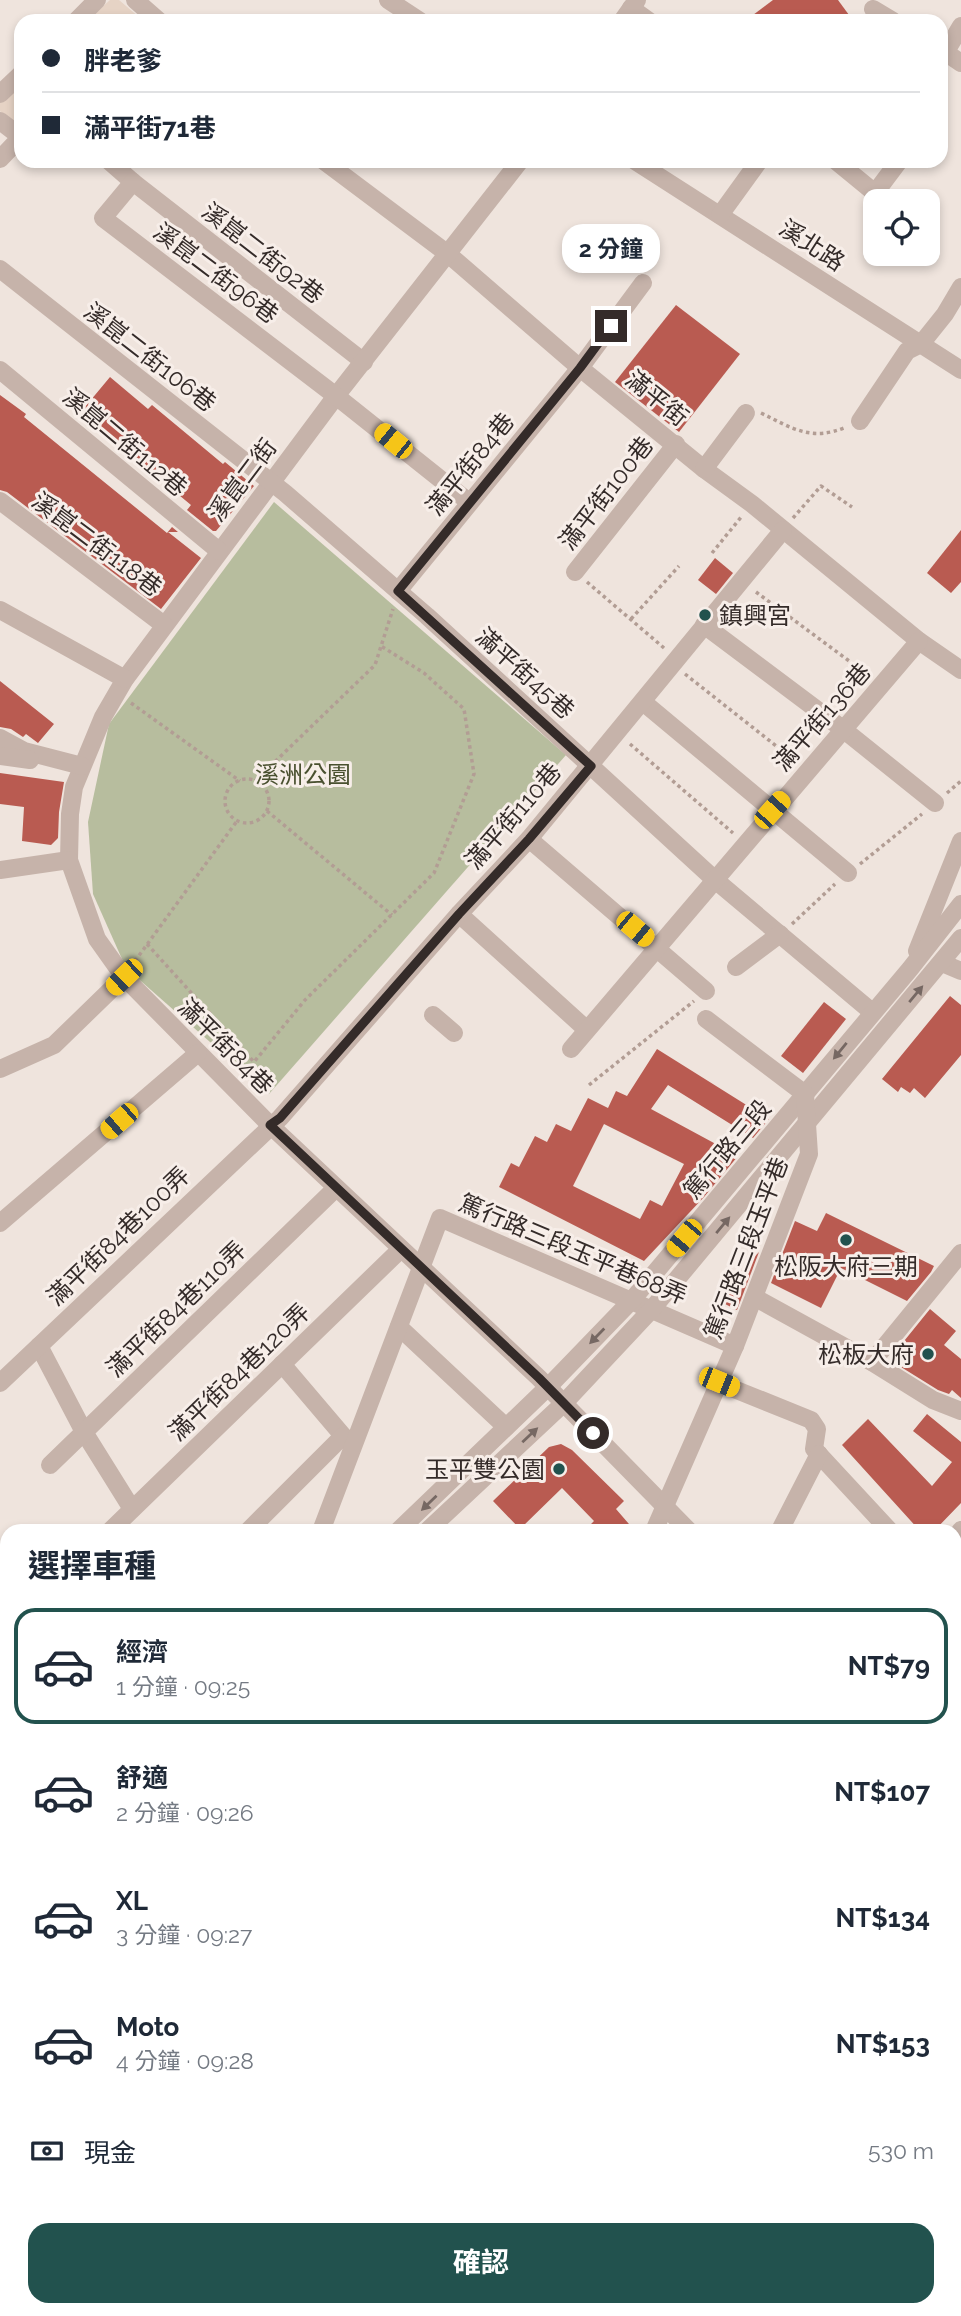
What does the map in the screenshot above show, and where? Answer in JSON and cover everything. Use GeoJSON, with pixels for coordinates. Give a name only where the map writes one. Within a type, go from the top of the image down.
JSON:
{"type":"FeatureCollection","features":[{"type":"Feature","properties":{"kind":"street"},"geometry":{"type":"LineString","coordinates":[[83,14],[97,0]]}},
{"type":"Feature","properties":{"kind":"street"},"geometry":{"type":"LineString","coordinates":[[135,0],[148,14]]}},
{"type":"Feature","properties":{"kind":"street"},"geometry":{"type":"LineString","coordinates":[[388,0],[409,14]]}},
{"type":"Feature","properties":{"kind":"street"},"geometry":{"type":"LineString","coordinates":[[873,9],[881,14]]}},
{"type":"Feature","properties":{"kind":"street"},"geometry":{"type":"LineString","coordinates":[[948,45],[961,26]]}},
{"type":"Feature","properties":{"kind":"street"},"geometry":{"type":"LineString","coordinates":[[0,94],[14,81]]}},
{"type":"Feature","properties":{"kind":"street"},"geometry":{"type":"LineString","coordinates":[[0,121],[14,132]]}},
{"type":"Feature","properties":{"kind":"street"},"geometry":{"type":"LineString","coordinates":[[0,159],[14,144]]}},
{"type":"Feature","properties":{"kind":"street","name":"溪崑二街92巷"},"geometry":{"type":"LineString","coordinates":[[116,168],[364,362]]}},
{"type":"Feature","properties":{"kind":"street","name":"滿平街"},"geometry":{"type":"LineString","coordinates":[[333,168],[448,254],[580,368],[704,469],[752,504],[919,640],[961,670]]}},
{"type":"Feature","properties":{"kind":"street","name":"溪崑二街"},"geometry":{"type":"LineString","coordinates":[[69,860],[74,787],[103,717],[125,679],[336,396],[515,168]]}},
{"type":"Feature","properties":{"kind":"street","name":"溪北路"},"geometry":{"type":"LineString","coordinates":[[646,168],[961,370]]}},
{"type":"Feature","properties":{"kind":"street"},"geometry":{"type":"LineString","coordinates":[[720,215],[754,168]]}},
{"type":"Feature","properties":{"kind":"street"},"geometry":{"type":"LineString","coordinates":[[845,168],[875,193],[894,168]]}},
{"type":"Feature","properties":{"kind":"street","name":"溪崑二街96巷"},"geometry":{"type":"LineString","coordinates":[[133,182],[103,218],[336,396]]}},
{"type":"Feature","properties":{"kind":"street","name":"溪崑二街106巷"},"geometry":{"type":"LineString","coordinates":[[0,269],[270,483],[398,591]]}},
{"type":"Feature","properties":{"kind":"street","name":"滿平街84巷"},"geometry":{"type":"LineString","coordinates":[[398,591],[580,368],[643,283]]}},
{"type":"Feature","properties":{"kind":"street"},"geometry":{"type":"LineString","coordinates":[[860,421],[906,351],[921,344],[945,314],[961,287]]}},
{"type":"Feature","properties":{"kind":"street","name":"溪崑二街112巷"},"geometry":{"type":"LineString","coordinates":[[0,370],[219,551]]}},
{"type":"Feature","properties":{"kind":"street"},"geometry":{"type":"LineString","coordinates":[[336,396],[469,502]]}},
{"type":"Feature","properties":{"kind":"street"},"geometry":{"type":"LineString","coordinates":[[704,469],[746,413]]}},
{"type":"Feature","properties":{"kind":"street","name":"滿平街100巷"},"geometry":{"type":"LineString","coordinates":[[575,572],[676,444]]}},
{"type":"Feature","properties":{"kind":"street","name":"溪崑二街118巷"},"geometry":{"type":"LineString","coordinates":[[0,501],[164,625]]}},
{"type":"Feature","properties":{"kind":"street","name":"滿平街110巷"},"geometry":{"type":"LineString","coordinates":[[270,1125],[280,1118],[459,914],[529,839],[783,530]]}},
{"type":"Feature","properties":{"kind":"street","name":"滿平街45巷"},"geometry":{"type":"LineString","coordinates":[[398,591],[714,878],[872,1013]]}},
{"type":"Feature","properties":{"kind":"street"},"geometry":{"type":"LineString","coordinates":[[0,610],[125,679]]}},
{"type":"Feature","properties":{"kind":"street"},"geometry":{"type":"LineString","coordinates":[[704,625],[844,730],[935,803]]}},
{"type":"Feature","properties":{"kind":"street","name":"滿平街136巷"},"geometry":{"type":"LineString","coordinates":[[571,1049],[919,640]]}},
{"type":"Feature","properties":{"kind":"street"},"geometry":{"type":"LineString","coordinates":[[643,702],[848,873]]}},
{"type":"Feature","properties":{"kind":"street"},"geometry":{"type":"LineString","coordinates":[[0,738],[24,751],[82,766]]}},
{"type":"Feature","properties":{"kind":"street"},"geometry":{"type":"LineString","coordinates":[[0,756],[82,766]]}},
{"type":"Feature","properties":{"kind":"street"},"geometry":{"type":"LineString","coordinates":[[529,839],[706,990]]}},
{"type":"Feature","properties":{"kind":"street"},"geometry":{"type":"LineString","coordinates":[[910,969],[961,841]]}},
{"type":"Feature","properties":{"kind":"street"},"geometry":{"type":"LineString","coordinates":[[0,870],[69,860]]}},
{"type":"Feature","properties":{"kind":"street","name":"滿平街84巷"},"geometry":{"type":"LineString","coordinates":[[69,860],[97,939],[198,1053],[336,1188],[548,1387],[682,1524]]}},
{"type":"Feature","properties":{"kind":"street","name":"篤行路三段"},"geometry":{"type":"LineString","coordinates":[[405,1524],[548,1387],[632,1300],[910,969],[961,904]]}},
{"type":"Feature","properties":{"kind":"street"},"geometry":{"type":"LineString","coordinates":[[459,914],[586,1029]]}},
{"type":"Feature","properties":{"kind":"street"},"geometry":{"type":"LineString","coordinates":[[736,967],[780,934]]}},
{"type":"Feature","properties":{"kind":"street","name":"篤行路三段"},"geometry":{"type":"LineString","coordinates":[[435,1524],[564,1404],[652,1310],[961,938]]}},
{"type":"Feature","properties":{"kind":"street"},"geometry":{"type":"LineString","coordinates":[[942,963],[961,971]]}},
{"type":"Feature","properties":{"kind":"street"},"geometry":{"type":"LineString","coordinates":[[0,1069],[54,1045],[128,971]]}},
{"type":"Feature","properties":{"kind":"street"},"geometry":{"type":"LineString","coordinates":[[433,1015],[454,1033]]}},
{"type":"Feature","properties":{"kind":"street"},"geometry":{"type":"LineString","coordinates":[[706,1019],[805,1094]]}},
{"type":"Feature","properties":{"kind":"street"},"geometry":{"type":"LineString","coordinates":[[0,1223],[198,1053]]}},
{"type":"Feature","properties":{"kind":"street","name":"篤行路三段玉平巷"},"geometry":{"type":"LineString","coordinates":[[657,1524],[735,1346],[809,1154],[805,1094]]}},
{"type":"Feature","properties":{"kind":"street","name":"滿平街84巷100弄"},"geometry":{"type":"LineString","coordinates":[[0,1383],[270,1125]]}},
{"type":"Feature","properties":{"kind":"street","name":"滿平街84巷110弄"},"geometry":{"type":"LineString","coordinates":[[50,1465],[336,1188]]}},
{"type":"Feature","properties":{"kind":"street","name":"篤行路三段玉平巷68弄"},"geometry":{"type":"LineString","coordinates":[[421,1267],[440,1218],[735,1346]]}},
{"type":"Feature","properties":{"kind":"street","name":"滿平街84巷120弄"},"geometry":{"type":"LineString","coordinates":[[117,1524],[401,1249]]}},
{"type":"Feature","properties":{"kind":"street"},"geometry":{"type":"LineString","coordinates":[[872,1362],[961,1253]]}},
{"type":"Feature","properties":{"kind":"street"},"geometry":{"type":"LineString","coordinates":[[323,1524],[348,1442],[421,1267]]}},
{"type":"Feature","properties":{"kind":"street"},"geometry":{"type":"LineString","coordinates":[[754,1297],[933,1399],[961,1411]]}},
{"type":"Feature","properties":{"kind":"street"},"geometry":{"type":"LineString","coordinates":[[398,1327],[506,1427]]}},
{"type":"Feature","properties":{"kind":"street"},"geometry":{"type":"LineString","coordinates":[[39,1346],[84,1432],[132,1509]]}},
{"type":"Feature","properties":{"kind":"street"},"geometry":{"type":"LineString","coordinates":[[282,1364],[348,1442]]}},
{"type":"Feature","properties":{"kind":"street"},"geometry":{"type":"LineString","coordinates":[[719,1382],[811,1420],[817,1429],[816,1451],[783,1524]]}},
{"type":"Feature","properties":{"kind":"street"},"geometry":{"type":"LineString","coordinates":[[256,1524],[348,1442]]}},
{"type":"Feature","properties":{"kind":"street"},"geometry":{"type":"LineString","coordinates":[[816,1451],[884,1524]]}},
{"type":"Feature","properties":{"kind":"path"},"geometry":{"type":"LineString","coordinates":[[746,413],[751,408],[797,431],[827,435],[860,421]]}},
{"type":"Feature","properties":{"kind":"path"},"geometry":{"type":"LineString","coordinates":[[783,530],[821,486],[852,507]]}},
{"type":"Feature","properties":{"kind":"path"},"geometry":{"type":"LineString","coordinates":[[712,553],[752,504]]}},
{"type":"Feature","properties":{"kind":"path"},"geometry":{"type":"LineString","coordinates":[[631,619],[679,566]]}},
{"type":"Feature","properties":{"kind":"path"},"geometry":{"type":"LineString","coordinates":[[575,572],[631,619],[675,661],[808,771]]}},
{"type":"Feature","properties":{"kind":"path"},"geometry":{"type":"LineString","coordinates":[[740,581],[882,685]]}},
{"type":"Feature","properties":{"kind":"path"},"geometry":{"type":"LineString","coordinates":[[255,781],[375,665],[398,591]]}},
{"type":"Feature","properties":{"kind":"path"},"geometry":{"type":"LineString","coordinates":[[147,944],[254,1062],[305,1000],[434,873],[474,774],[464,709],[424,673],[381,646]]}},
{"type":"Feature","properties":{"kind":"path"},"geometry":{"type":"LineString","coordinates":[[130,702],[240,781],[255,781],[266,789],[269,803],[258,821],[237,821],[227,810],[226,796],[229,789],[240,781]]}},
{"type":"Feature","properties":{"kind":"path"},"geometry":{"type":"LineString","coordinates":[[618,734],[745,842]]}},
{"type":"Feature","properties":{"kind":"path"},"geometry":{"type":"LineString","coordinates":[[780,934],[848,873],[961,781]]}},
{"type":"Feature","properties":{"kind":"path"},"geometry":{"type":"LineString","coordinates":[[267,810],[392,915]]}},
{"type":"Feature","properties":{"kind":"path"},"geometry":{"type":"LineString","coordinates":[[128,971],[237,821]]}},
{"type":"Feature","properties":{"kind":"path"},"geometry":{"type":"LineString","coordinates":[[589,1085],[706,990]]}},
{"type":"Feature","properties":{"kind":"green space","name":"溪洲公園"},"geometry":{"type":"Polygon","coordinates":[[[274,502],[566,755],[269,1094],[126,968],[93,894],[88,822],[109,724],[274,502]]]}},
{"type":"Feature","properties":{"kind":"shaded area"},"geometry":{"type":"Polygon","coordinates":[[[110,0],[119,0],[135,14],[95,14],[110,0]]]}},
{"type":"Feature","properties":{"kind":"shaded area"},"geometry":{"type":"Polygon","coordinates":[[[14,88],[14,126],[0,111],[0,101],[14,88]]]}},
{"type":"Feature","properties":{"kind":"building"},"geometry":{"type":"Polygon","coordinates":[[[773,0],[838,0],[848,14],[754,14],[773,0]]]}},
{"type":"Feature","properties":{"kind":"building"},"geometry":{"type":"Polygon","coordinates":[[[676,305],[740,354],[679,432],[615,382],[676,305]]]}},
{"type":"Feature","properties":{"kind":"building"},"geometry":{"type":"Polygon","coordinates":[[[110,377],[148,409],[152,405],[254,486],[216,531],[187,510],[191,505],[80,413],[110,377]]]}},
{"type":"Feature","properties":{"kind":"building"},"geometry":{"type":"Polygon","coordinates":[[[0,395],[167,533],[172,527],[178,532],[168,532],[201,558],[161,609],[7,492],[0,490],[0,395]]]}},
{"type":"Feature","properties":{"kind":"building"},"geometry":{"type":"Polygon","coordinates":[[[961,530],[961,582],[951,593],[927,573],[961,530]]]}},
{"type":"Feature","properties":{"kind":"building"},"geometry":{"type":"Polygon","coordinates":[[[715,558],[733,573],[716,594],[698,580],[715,558]]]}},
{"type":"Feature","properties":{"kind":"building"},"geometry":{"type":"Polygon","coordinates":[[[0,681],[54,724],[38,743],[26,734],[23,737],[11,729],[0,727],[0,681]]]}},
{"type":"Feature","properties":{"kind":"building"},"geometry":{"type":"Polygon","coordinates":[[[0,773],[64,782],[58,838],[51,845],[22,841],[24,807],[0,804],[0,773]]]}},
{"type":"Feature","properties":{"kind":"building"},"geometry":{"type":"Polygon","coordinates":[[[950,996],[961,1005],[961,1055],[925,1098],[914,1088],[910,1093],[901,1087],[898,1092],[882,1079],[950,996]]]}},
{"type":"Feature","properties":{"kind":"building"},"geometry":{"type":"Polygon","coordinates":[[[824,1002],[846,1019],[803,1073],[781,1056],[824,1002]]]}},
{"type":"Feature","properties":{"kind":"building"},"geometry":{"type":"Polygon","coordinates":[[[657,1049],[769,1119],[753,1138],[668,1085],[651,1109],[738,1156],[644,1261],[499,1187],[511,1163],[519,1167],[535,1136],[547,1142],[556,1124],[571,1131],[588,1098],[608,1108],[616,1091],[627,1096],[657,1049]],[[604,1124],[573,1186],[640,1219],[650,1200],[662,1206],[684,1164],[604,1124]]]}},
{"type":"Feature","properties":{"kind":"building","name":"松阪大府三期"},"geometry":{"type":"Polygon","coordinates":[[[826,1213],[934,1266],[931,1272],[907,1301],[841,1268],[821,1308],[771,1283],[795,1221],[817,1231],[826,1213]]]}},
{"type":"Feature","properties":{"kind":"building"},"geometry":{"type":"Polygon","coordinates":[[[759,1252],[737,1310],[715,1299],[759,1252]]]}},
{"type":"Feature","properties":{"kind":"building","name":"松板大府"},"geometry":{"type":"Polygon","coordinates":[[[930,1309],[956,1331],[944,1345],[961,1359],[961,1398],[952,1390],[949,1394],[938,1390],[901,1367],[907,1360],[896,1351],[930,1309]]]}},
{"type":"Feature","properties":{"kind":"building"},"geometry":{"type":"Polygon","coordinates":[[[927,1414],[961,1442],[961,1503],[941,1524],[914,1524],[842,1445],[868,1419],[932,1486],[952,1462],[913,1431],[927,1414]]]}},
{"type":"Feature","properties":{"kind":"building","name":"玉平雙公園"},"geometry":{"type":"Polygon","coordinates":[[[561,1444],[572,1450],[624,1501],[616,1509],[629,1524],[591,1524],[594,1521],[562,1488],[525,1524],[515,1524],[493,1501],[549,1447],[561,1444]]]}},
{"type":"Feature","properties":{"kind":"place","name":"鎮興宮"},"geometry":{"type":"Point","coordinates":[705,615]}},
{"type":"Feature","properties":{"kind":"place","name":"松阪大府三期"},"geometry":{"type":"Point","coordinates":[846,1240]}},
{"type":"Feature","properties":{"kind":"place","name":"松板大府"},"geometry":{"type":"Point","coordinates":[928,1354]}},
{"type":"Feature","properties":{"kind":"place","name":"玉平雙公園"},"geometry":{"type":"Point","coordinates":[559,1469]}},
{"type":"Feature","properties":{"kind":"route"},"geometry":{"type":"LineString","coordinates":[[593,1433],[539,1378],[270,1125],[280,1118],[591,766],[398,591],[580,368],[611,326]]}}]}
